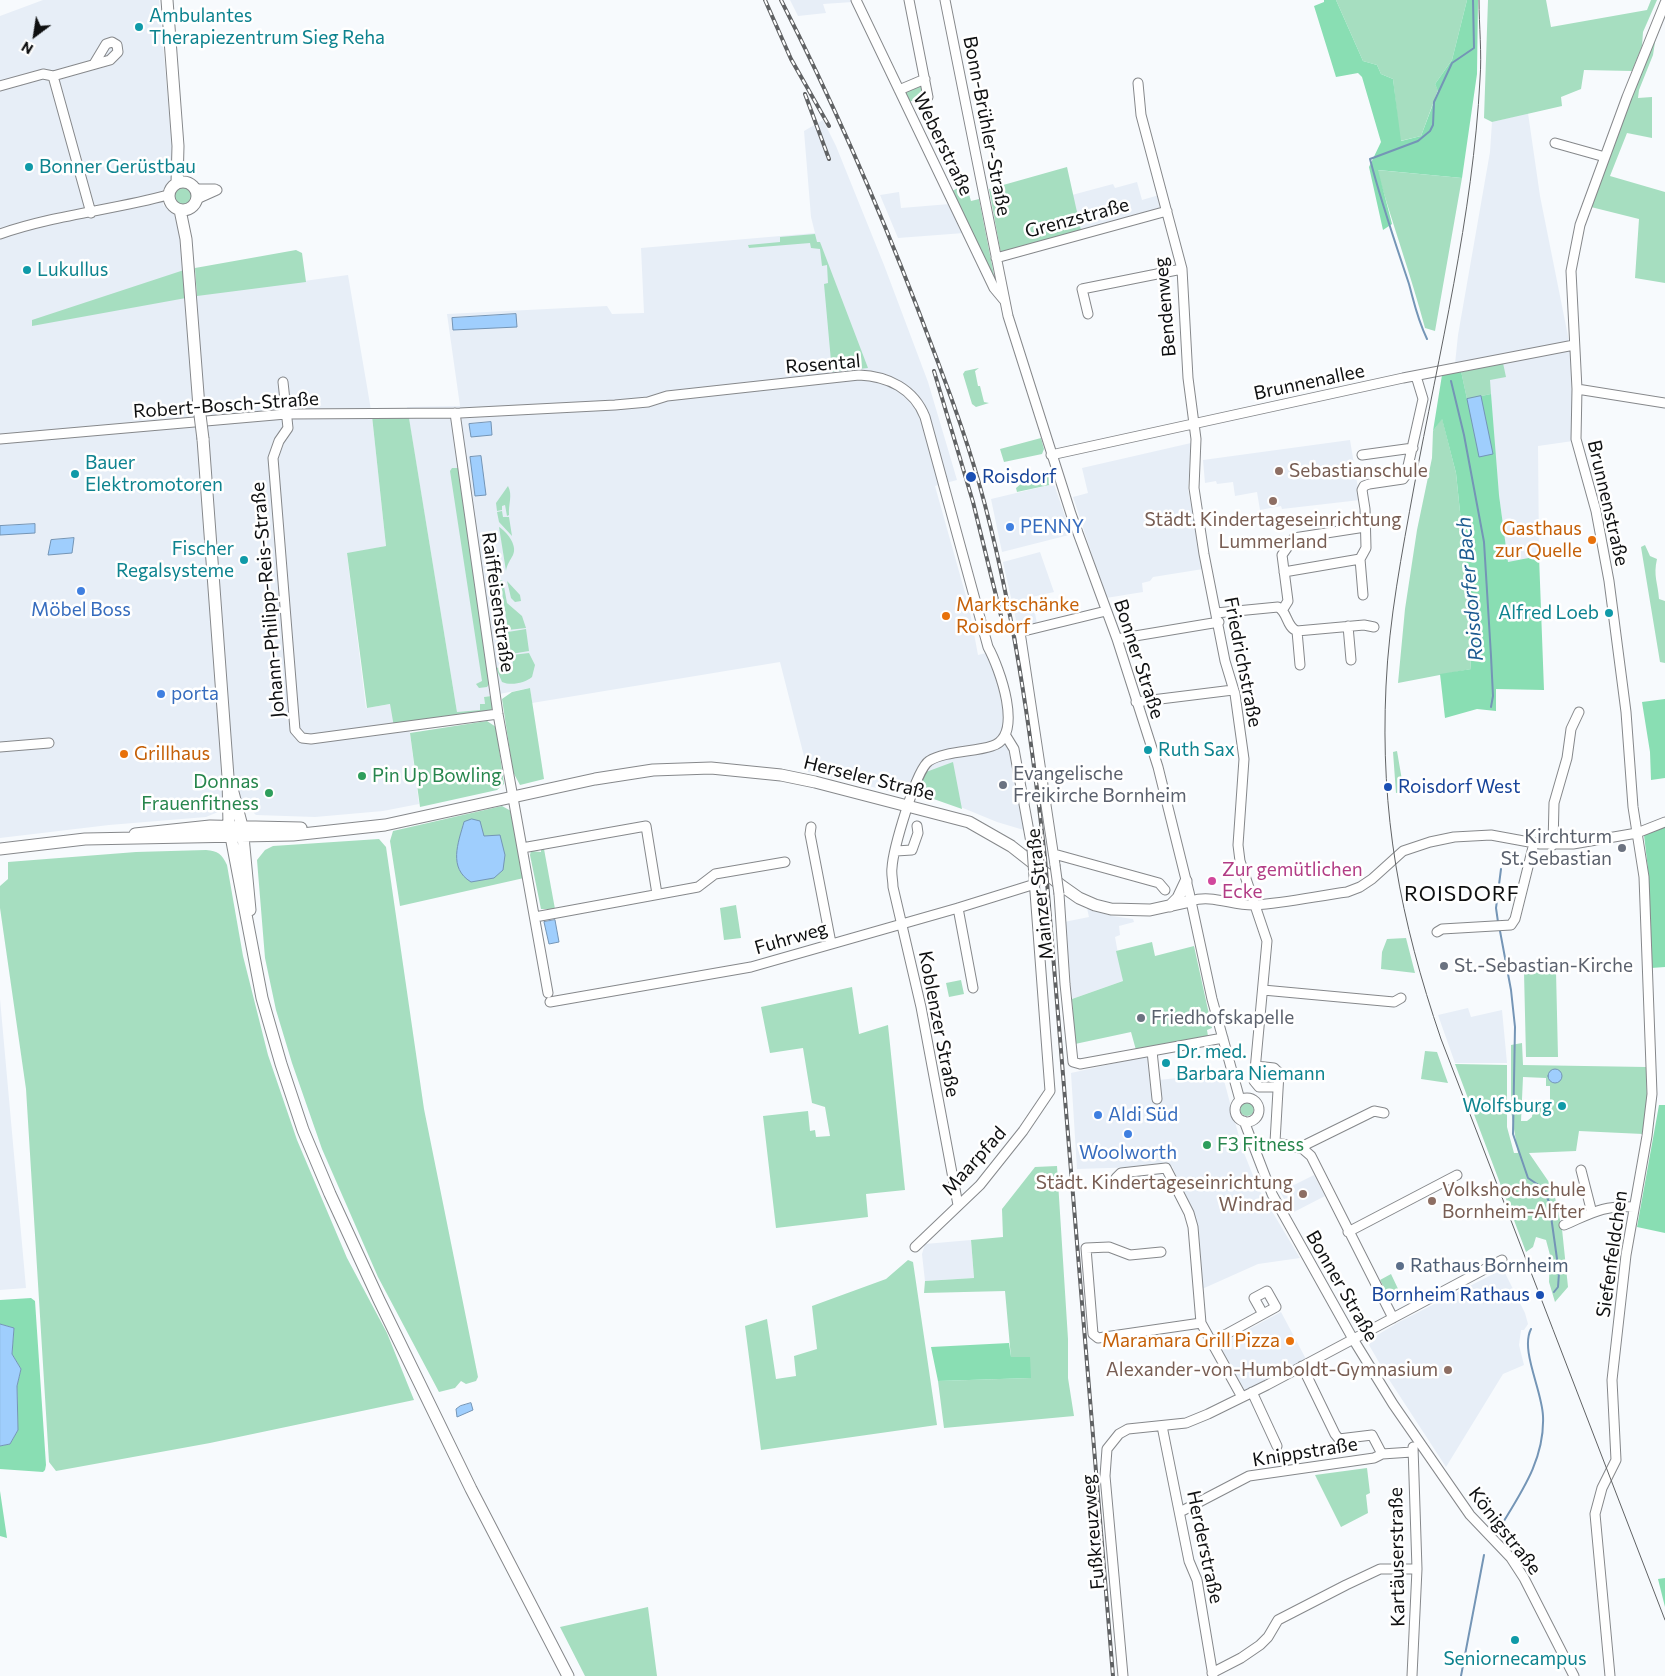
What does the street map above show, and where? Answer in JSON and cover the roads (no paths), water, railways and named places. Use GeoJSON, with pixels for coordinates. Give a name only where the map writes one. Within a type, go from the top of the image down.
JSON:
{"type":"FeatureCollection","features":[{"type":"Feature","properties":{"kind":"main road"},"geometry":{"type":"LineString","coordinates":[[167,0],[178,146],[194,206],[184,210],[174,207],[169,198],[172,186],[189,188]]}},
{"type":"Feature","properties":{"kind":"main road"},"geometry":{"type":"LineString","coordinates":[[184,210],[228,777],[230,832],[239,889],[262,998],[303,1130],[330,1194],[471,1488],[568,1676]]}},
{"type":"Feature","properties":{"kind":"main road","name":"Herseler Straße"},"geometry":{"type":"LineString","coordinates":[[0,850],[116,837],[152,830],[230,832],[340,830],[420,818],[512,796],[638,772],[710,768],[781,775],[908,805],[969,822],[989,832],[1074,894],[1095,905],[1129,911],[1150,910],[1191,901]]}},
{"type":"Feature","properties":{"kind":"main road"},"geometry":{"type":"LineString","coordinates":[[228,777],[243,832],[252,949]]}},
{"type":"Feature","properties":{"kind":"main road"},"geometry":{"type":"LineString","coordinates":[[1170,906],[1178,898],[1186,881]]}},
{"type":"Feature","properties":{"kind":"street","name":"Weberstraße"},"geometry":{"type":"LineString","coordinates":[[856,0],[994,288],[1005,300]]}},
{"type":"Feature","properties":{"kind":"street"},"geometry":{"type":"LineString","coordinates":[[909,0],[928,96]]}},
{"type":"Feature","properties":{"kind":"street","name":"Bonn-Brühler-Straße"},"geometry":{"type":"LineString","coordinates":[[945,0],[996,258]]}},
{"type":"Feature","properties":{"kind":"street","name":"Brunnenstraße"},"geometry":{"type":"LineString","coordinates":[[1637,833],[1633,807],[1626,712],[1608,581],[1596,511],[1576,440],[1578,389],[1571,271],[1580,224],[1604,157],[1665,2]]}},
{"type":"Feature","properties":{"kind":"street"},"geometry":{"type":"LineString","coordinates":[[0,86],[43,74],[54,76],[94,64]]}},
{"type":"Feature","properties":{"kind":"street"},"geometry":{"type":"LineString","coordinates":[[54,76],[91,212]]}},
{"type":"Feature","properties":{"kind":"street"},"geometry":{"type":"LineString","coordinates":[[899,90],[925,78]]}},
{"type":"Feature","properties":{"kind":"street","name":"Bendenweg"},"geometry":{"type":"LineString","coordinates":[[1138,82],[1141,115],[1182,269],[1188,378],[1194,424]]}},
{"type":"Feature","properties":{"kind":"street"},"geometry":{"type":"LineString","coordinates":[[1554,144],[1604,157]]}},
{"type":"Feature","properties":{"kind":"street"},"geometry":{"type":"LineString","coordinates":[[0,234],[21,226],[169,198]]}},
{"type":"Feature","properties":{"kind":"street","name":"Grenzstraße"},"geometry":{"type":"LineString","coordinates":[[996,258],[1167,211]]}},
{"type":"Feature","properties":{"kind":"street","name":"Bonner Straße"},"geometry":{"type":"LineString","coordinates":[[996,258],[1023,366],[1052,455],[1117,639],[1158,766],[1191,901],[1212,999],[1234,1076],[1243,1099]]}},
{"type":"Feature","properties":{"kind":"street"},"geometry":{"type":"LineString","coordinates":[[1088,314],[1082,289],[1182,269]]}},
{"type":"Feature","properties":{"kind":"street","name":"Brunnenallee"},"geometry":{"type":"LineString","coordinates":[[1052,455],[1416,376],[1574,345]]}},
{"type":"Feature","properties":{"kind":"street","name":"Rosental"},"geometry":{"type":"LineString","coordinates":[[455,413],[630,404],[648,402],[667,396],[859,376],[890,380],[914,397],[925,417],[988,647],[999,668],[1010,722],[1006,736]]}},
{"type":"Feature","properties":{"kind":"street"},"geometry":{"type":"LineString","coordinates":[[1362,594],[1360,560],[1366,548],[1362,490],[1364,486],[1403,479],[1406,475],[1423,399],[1416,376]]}},
{"type":"Feature","properties":{"kind":"street","name":"Johann-Philipp-Reis-Straße"},"geometry":{"type":"LineString","coordinates":[[283,382],[288,428],[279,441],[273,458],[295,730],[298,735],[310,740],[498,714]]}},
{"type":"Feature","properties":{"kind":"street"},"geometry":{"type":"LineString","coordinates":[[1578,389],[1665,403]]}},
{"type":"Feature","properties":{"kind":"street","name":"Robert-Bosch-Straße"},"geometry":{"type":"LineString","coordinates":[[0,440],[286,414],[455,413]]}},
{"type":"Feature","properties":{"kind":"street","name":"Raiffeisenstraße"},"geometry":{"type":"LineString","coordinates":[[455,413],[498,714],[549,998]]}},
{"type":"Feature","properties":{"kind":"street","name":"Friedrichstraße"},"geometry":{"type":"LineString","coordinates":[[1194,424],[1196,439],[1194,488],[1225,661],[1233,690],[1244,759],[1238,845],[1240,861],[1268,941],[1254,1081],[1259,1087],[1278,1088]]}},
{"type":"Feature","properties":{"kind":"street"},"geometry":{"type":"LineString","coordinates":[[1362,455],[1413,448]]}},
{"type":"Feature","properties":{"kind":"street"},"geometry":{"type":"LineString","coordinates":[[1282,609],[1288,601],[1282,555],[1291,540],[1365,527]]}},
{"type":"Feature","properties":{"kind":"street"},"geometry":{"type":"LineString","coordinates":[[1284,572],[1360,560]]}},
{"type":"Feature","properties":{"kind":"street"},"geometry":{"type":"LineString","coordinates":[[1117,639],[1218,617],[1278,607],[1282,609],[1292,628],[1297,631],[1364,624],[1374,627]]}},
{"type":"Feature","properties":{"kind":"street","name":"Mainzer Straße"},"geometry":{"type":"LineString","coordinates":[[1106,611],[1020,632],[1059,894],[1072,1058],[1075,1064],[1152,1051]]}},
{"type":"Feature","properties":{"kind":"street"},"geometry":{"type":"LineString","coordinates":[[1348,626],[1351,660]]}},
{"type":"Feature","properties":{"kind":"street"},"geometry":{"type":"LineString","coordinates":[[1297,631],[1300,665]]}},
{"type":"Feature","properties":{"kind":"street"},"geometry":{"type":"LineString","coordinates":[[1136,702],[1233,690]]}},
{"type":"Feature","properties":{"kind":"street"},"geometry":{"type":"LineString","coordinates":[[1553,845],[1554,803],[1567,758],[1571,729],[1579,712]]}},
{"type":"Feature","properties":{"kind":"street"},"geometry":{"type":"LineString","coordinates":[[908,805],[920,772],[929,761],[994,746],[1006,736],[1014,749],[1032,848],[1035,881]]}},
{"type":"Feature","properties":{"kind":"street"},"geometry":{"type":"LineString","coordinates":[[0,747],[49,743]]}},
{"type":"Feature","properties":{"kind":"street","name":"Koblenzer Straße"},"geometry":{"type":"LineString","coordinates":[[908,805],[892,868],[902,924],[921,1007],[958,1204]]}},
{"type":"Feature","properties":{"kind":"street"},"geometry":{"type":"LineString","coordinates":[[1191,901],[1211,898],[1234,904],[1256,905],[1347,892],[1360,887],[1381,872],[1397,854],[1413,846],[1454,837],[1491,835],[1553,845],[1637,833],[1665,822]]}},
{"type":"Feature","properties":{"kind":"street"},"geometry":{"type":"LineString","coordinates":[[522,848],[646,826],[657,894]]}},
{"type":"Feature","properties":{"kind":"street"},"geometry":{"type":"LineString","coordinates":[[896,851],[912,850],[918,834],[918,826]]}},
{"type":"Feature","properties":{"kind":"street"},"geometry":{"type":"LineString","coordinates":[[811,827],[810,834],[831,943]]}},
{"type":"Feature","properties":{"kind":"street","name":"Siefenfeldchen"},"geometry":{"type":"LineString","coordinates":[[1610,1676],[1595,1514],[1602,1488],[1613,1468],[1617,1454],[1612,1406],[1612,1380],[1625,1264],[1652,1104],[1644,877],[1637,833]]}},
{"type":"Feature","properties":{"kind":"street"},"geometry":{"type":"LineString","coordinates":[[1437,932],[1442,929],[1511,926],[1515,920],[1534,843]]}},
{"type":"Feature","properties":{"kind":"street"},"geometry":{"type":"LineString","coordinates":[[1054,854],[1159,883],[1166,890]]}},
{"type":"Feature","properties":{"kind":"street"},"geometry":{"type":"LineString","coordinates":[[535,917],[698,887],[715,874],[785,862]]}},
{"type":"Feature","properties":{"kind":"street","name":"Fuhrweg"},"geometry":{"type":"LineString","coordinates":[[549,998],[751,967],[958,908],[1035,881]]}},
{"type":"Feature","properties":{"kind":"street","name":"Maarpfad"},"geometry":{"type":"LineString","coordinates":[[914,1246],[980,1185],[1024,1131],[1050,1091],[1035,881]]}},
{"type":"Feature","properties":{"kind":"street"},"geometry":{"type":"LineString","coordinates":[[958,908],[973,988]]}},
{"type":"Feature","properties":{"kind":"street"},"geometry":{"type":"LineString","coordinates":[[1263,990],[1394,1002],[1401,998]]}},
{"type":"Feature","properties":{"kind":"street"},"geometry":{"type":"LineString","coordinates":[[1157,1099],[1152,1051],[1223,1038]]}},
{"type":"Feature","properties":{"kind":"street"},"geometry":{"type":"LineString","coordinates":[[1256,1066],[1274,1068],[1278,1071],[1274,1142],[1303,1149],[1311,1156],[1393,1318]]}},
{"type":"Feature","properties":{"kind":"street"},"geometry":{"type":"LineString","coordinates":[[1243,1099],[1256,1102],[1258,1116],[1254,1119],[1244,1121],[1235,1112],[1236,1105],[1243,1099]]}},
{"type":"Feature","properties":{"kind":"street"},"geometry":{"type":"LineString","coordinates":[[1303,1149],[1307,1144],[1374,1111],[1384,1113]]}},
{"type":"Feature","properties":{"kind":"street","name":"Bonner Straße"},"geometry":{"type":"LineString","coordinates":[[1254,1119],[1254,1143]]}},
{"type":"Feature","properties":{"kind":"street","name":"Bonner Straße"},"geometry":{"type":"LineString","coordinates":[[1244,1121],[1272,1194],[1353,1339],[1416,1437]]}},
{"type":"Feature","properties":{"kind":"street"},"geometry":{"type":"LineString","coordinates":[[1116,1178],[1121,1173],[1166,1168],[1193,1227],[1201,1323],[1242,1397]]}},
{"type":"Feature","properties":{"kind":"street"},"geometry":{"type":"LineString","coordinates":[[1582,1170],[1592,1213]]}},
{"type":"Feature","properties":{"kind":"street"},"geometry":{"type":"LineString","coordinates":[[1348,1232],[1457,1175]]}},
{"type":"Feature","properties":{"kind":"street"},"geometry":{"type":"LineString","coordinates":[[1564,1225],[1614,1206],[1634,1208]]}},
{"type":"Feature","properties":{"kind":"street"},"geometry":{"type":"LineString","coordinates":[[1161,1252],[1130,1254],[1110,1247],[1086,1248],[1093,1334],[1098,1338],[1201,1323]]}},
{"type":"Feature","properties":{"kind":"street"},"geometry":{"type":"LineString","coordinates":[[1162,1426],[1186,1423],[1242,1397],[1502,1260]]}},
{"type":"Feature","properties":{"kind":"street"},"geometry":{"type":"LineString","coordinates":[[1212,1342],[1263,1314]]}},
{"type":"Feature","properties":{"kind":"street"},"geometry":{"type":"LineString","coordinates":[[1302,1366],[1335,1434],[1339,1438],[1372,1435],[1382,1454]]}},
{"type":"Feature","properties":{"kind":"street"},"geometry":{"type":"LineString","coordinates":[[1252,1392],[1277,1446]]}},
{"type":"Feature","properties":{"kind":"street","name":"Herderstraße"},"geometry":{"type":"LineString","coordinates":[[1162,1426],[1189,1561],[1197,1580],[1213,1675]]}},
{"type":"Feature","properties":{"kind":"street","name":"Fußkreuzweg"},"geometry":{"type":"LineString","coordinates":[[1123,1676],[1104,1461],[1107,1449],[1119,1434],[1128,1429],[1162,1426]]}},
{"type":"Feature","properties":{"kind":"street","name":"Kartäuserstraße"},"geometry":{"type":"LineString","coordinates":[[1412,1676],[1417,1569],[1412,1452],[1416,1437]]}},
{"type":"Feature","properties":{"kind":"street","name":"Königstraße"},"geometry":{"type":"LineString","coordinates":[[1416,1437],[1470,1515],[1511,1558],[1520,1571],[1574,1676]]}},
{"type":"Feature","properties":{"kind":"street","name":"Knippstraße"},"geometry":{"type":"LineString","coordinates":[[1180,1512],[1249,1476],[1374,1458],[1382,1454],[1412,1452]]}},
{"type":"Feature","properties":{"kind":"street"},"geometry":{"type":"LineString","coordinates":[[1213,1675],[1260,1644],[1268,1637],[1278,1620],[1380,1569],[1417,1569]]}},
{"type":"Feature","properties":{"kind":"water"},"geometry":{"type":"Polygon","coordinates":[[[516,314],[517,327],[453,330],[452,318],[516,314]]]}},
{"type":"Feature","properties":{"kind":"water"},"geometry":{"type":"Polygon","coordinates":[[[1481,396],[1493,454],[1479,457],[1467,399],[1481,396]]]}},
{"type":"Feature","properties":{"kind":"water"},"geometry":{"type":"Polygon","coordinates":[[[491,422],[492,435],[471,437],[469,424],[491,422]]]}},
{"type":"Feature","properties":{"kind":"water"},"geometry":{"type":"Polygon","coordinates":[[[481,456],[486,495],[475,496],[470,457],[481,456]]]}},
{"type":"Feature","properties":{"kind":"water"},"geometry":{"type":"Polygon","coordinates":[[[35,524],[35,533],[0,535],[0,526],[35,524]]]}},
{"type":"Feature","properties":{"kind":"water"},"geometry":{"type":"Polygon","coordinates":[[[74,538],[72,553],[48,555],[51,540],[74,538]]]}},
{"type":"Feature","properties":{"kind":"water"},"geometry":{"type":"Polygon","coordinates":[[[472,819],[480,821],[484,836],[500,835],[505,855],[503,870],[494,878],[471,882],[459,870],[457,855],[459,838],[464,822],[472,819]]]}},
{"type":"Feature","properties":{"kind":"water"},"geometry":{"type":"Polygon","coordinates":[[[555,920],[559,942],[549,944],[544,922],[555,920]]]}},
{"type":"Feature","properties":{"kind":"water"},"geometry":{"type":"Polygon","coordinates":[[[1552,1069],[1558,1069],[1562,1076],[1558,1083],[1552,1083],[1548,1079],[1548,1073],[1552,1069]]]}},
{"type":"Feature","properties":{"kind":"water"},"geometry":{"type":"Polygon","coordinates":[[[0,1324],[14,1328],[12,1354],[21,1369],[17,1386],[18,1430],[10,1444],[0,1446],[0,1324]]]}},
{"type":"Feature","properties":{"kind":"water"},"geometry":{"type":"Polygon","coordinates":[[[471,1403],[473,1410],[457,1417],[456,1409],[471,1403]]]}},
{"type":"Feature","properties":{"kind":"waterway","name":"Roisdorfer Bach"},"geometry":{"type":"LineString","coordinates":[[1427,339],[1418,318],[1370,159],[1418,141],[1430,131],[1433,125],[1434,102],[1452,63],[1474,48],[1473,0]]}},
{"type":"Feature","properties":{"kind":"waterway","name":"Roisdorfer Bach"},"geometry":{"type":"LineString","coordinates":[[1451,381],[1464,435],[1484,542],[1493,696],[1491,707]]}},
{"type":"Feature","properties":{"kind":"waterway","name":"Roisdorfer Bach"},"geometry":{"type":"LineString","coordinates":[[1498,922],[1496,908],[1501,869]]}},
{"type":"Feature","properties":{"kind":"waterway","name":"Roisdorfer Bach"},"geometry":{"type":"LineString","coordinates":[[1500,931],[1511,990],[1515,1027],[1513,1134],[1528,1178],[1543,1188],[1549,1202],[1559,1273],[1558,1287],[1554,1292]]}},
{"type":"Feature","properties":{"kind":"waterway","name":"Roisdorfer Bach"},"geometry":{"type":"LineString","coordinates":[[1499,1529],[1530,1476],[1543,1432],[1542,1406],[1528,1348],[1528,1338],[1531,1329]]}},
{"type":"Feature","properties":{"kind":"waterway"},"geometry":{"type":"LineString","coordinates":[[1461,1676],[1484,1555]]}},
{"type":"Feature","properties":{"kind":"tram line"},"geometry":{"type":"LineString","coordinates":[[1479,0],[1481,69],[1476,130],[1463,233],[1405,537],[1390,636],[1385,733],[1386,778],[1390,822],[1396,866],[1414,951],[1441,1039],[1665,1620]]}},
{"type":"Feature","properties":{"kind":"railway"},"geometry":{"type":"LineString","coordinates":[[765,0],[791,59],[829,126]]}},
{"type":"Feature","properties":{"kind":"railway"},"geometry":{"type":"LineString","coordinates":[[781,0],[836,114],[870,191],[942,372],[979,483],[1002,575],[1027,716],[1045,858],[1113,1676]]}},
{"type":"Feature","properties":{"kind":"railway"},"geometry":{"type":"LineString","coordinates":[[805,94],[829,159]]}},
{"type":"Feature","properties":{"kind":"railway"},"geometry":{"type":"LineString","coordinates":[[934,371],[973,502],[1002,620]]}},
{"type":"Feature","properties":{"kind":"place","name":"Ambulantes Therapiezentrum Sieg Reha"},"geometry":{"type":"Point","coordinates":[139,27]}},
{"type":"Feature","properties":{"kind":"place","name":"Bonner Gerüstbau"},"geometry":{"type":"Point","coordinates":[29,167]}},
{"type":"Feature","properties":{"kind":"place","name":"Lukullus"},"geometry":{"type":"Point","coordinates":[27,270]}},
{"type":"Feature","properties":{"kind":"place","name":"Sebastianschule"},"geometry":{"type":"Point","coordinates":[1279,471]}},
{"type":"Feature","properties":{"kind":"place","name":"Bauer Elektromotoren"},"geometry":{"type":"Point","coordinates":[75,474]}},
{"type":"Feature","properties":{"kind":"place","name":"Roisdorf"},"geometry":{"type":"Point","coordinates":[971,477]}},
{"type":"Feature","properties":{"kind":"place","name":"Städt. Kindertageseinrichtung Lummerland"},"geometry":{"type":"Point","coordinates":[1273,501]}},
{"type":"Feature","properties":{"kind":"place","name":"PENNY"},"geometry":{"type":"Point","coordinates":[1010,527]}},
{"type":"Feature","properties":{"kind":"place","name":"Gasthaus zur Quelle"},"geometry":{"type":"Point","coordinates":[1592,540]}},
{"type":"Feature","properties":{"kind":"place","name":"Fischer Regalsysteme"},"geometry":{"type":"Point","coordinates":[244,560]}},
{"type":"Feature","properties":{"kind":"place","name":"Möbel Boss"},"geometry":{"type":"Point","coordinates":[81,591]}},
{"type":"Feature","properties":{"kind":"place","name":"Alfred Loeb"},"geometry":{"type":"Point","coordinates":[1609,613]}},
{"type":"Feature","properties":{"kind":"place","name":"Marktschänke Roisdorf"},"geometry":{"type":"Point","coordinates":[946,616]}},
{"type":"Feature","properties":{"kind":"place","name":"porta"},"geometry":{"type":"Point","coordinates":[161,694]}},
{"type":"Feature","properties":{"kind":"place","name":"Ruth Sax"},"geometry":{"type":"Point","coordinates":[1148,750]}},
{"type":"Feature","properties":{"kind":"place","name":"Grillhaus"},"geometry":{"type":"Point","coordinates":[124,754]}},
{"type":"Feature","properties":{"kind":"place","name":"Pin Up Bowling"},"geometry":{"type":"Point","coordinates":[362,776]}},
{"type":"Feature","properties":{"kind":"place","name":"Evangelische Freikirche Bornheim"},"geometry":{"type":"Point","coordinates":[1003,785]}},
{"type":"Feature","properties":{"kind":"place","name":"Roisdorf West"},"geometry":{"type":"Point","coordinates":[1388,787]}},
{"type":"Feature","properties":{"kind":"place","name":"Donnas Frauenfitness"},"geometry":{"type":"Point","coordinates":[269,793]}},
{"type":"Feature","properties":{"kind":"place","name":"Kirchturm St. Sebastian"},"geometry":{"type":"Point","coordinates":[1622,848]}},
{"type":"Feature","properties":{"kind":"place","name":"Zur gemütlichen Ecke"},"geometry":{"type":"Point","coordinates":[1212,881]}},
{"type":"Feature","properties":{"kind":"place","name":"St.-Sebastian-Kirche"},"geometry":{"type":"Point","coordinates":[1444,966]}},
{"type":"Feature","properties":{"kind":"place","name":"Friedhofskapelle"},"geometry":{"type":"Point","coordinates":[1141,1018]}},
{"type":"Feature","properties":{"kind":"place","name":"Dr. med. Barbara Niemann"},"geometry":{"type":"Point","coordinates":[1166,1063]}},
{"type":"Feature","properties":{"kind":"place","name":"Wolfsburg"},"geometry":{"type":"Point","coordinates":[1562,1106]}},
{"type":"Feature","properties":{"kind":"place","name":"Aldi Süd"},"geometry":{"type":"Point","coordinates":[1098,1115]}},
{"type":"Feature","properties":{"kind":"place","name":"Woolworth"},"geometry":{"type":"Point","coordinates":[1128,1134]}},
{"type":"Feature","properties":{"kind":"place","name":"F3 Fitness"},"geometry":{"type":"Point","coordinates":[1207,1145]}},
{"type":"Feature","properties":{"kind":"place","name":"Städt. Kindertageseinrichtung Windrad"},"geometry":{"type":"Point","coordinates":[1303,1194]}},
{"type":"Feature","properties":{"kind":"place","name":"Volkshochschule Bornheim-Alfter"},"geometry":{"type":"Point","coordinates":[1432,1201]}},
{"type":"Feature","properties":{"kind":"place","name":"Rathaus Bornheim"},"geometry":{"type":"Point","coordinates":[1400,1266]}},
{"type":"Feature","properties":{"kind":"place","name":"Bornheim Rathaus"},"geometry":{"type":"Point","coordinates":[1540,1295]}},
{"type":"Feature","properties":{"kind":"place","name":"Maramara Grill Pizza"},"geometry":{"type":"Point","coordinates":[1290,1341]}},
{"type":"Feature","properties":{"kind":"place","name":"Alexander-von-Humboldt-Gymnasium"},"geometry":{"type":"Point","coordinates":[1448,1370]}},
{"type":"Feature","properties":{"kind":"place","name":"Seniornecampus"},"geometry":{"type":"Point","coordinates":[1515,1640]}},
{"type":"Feature","properties":{"kind":"district","name":"ROISDORF"},"geometry":{"type":"Point","coordinates":[1462,894]}}]}
